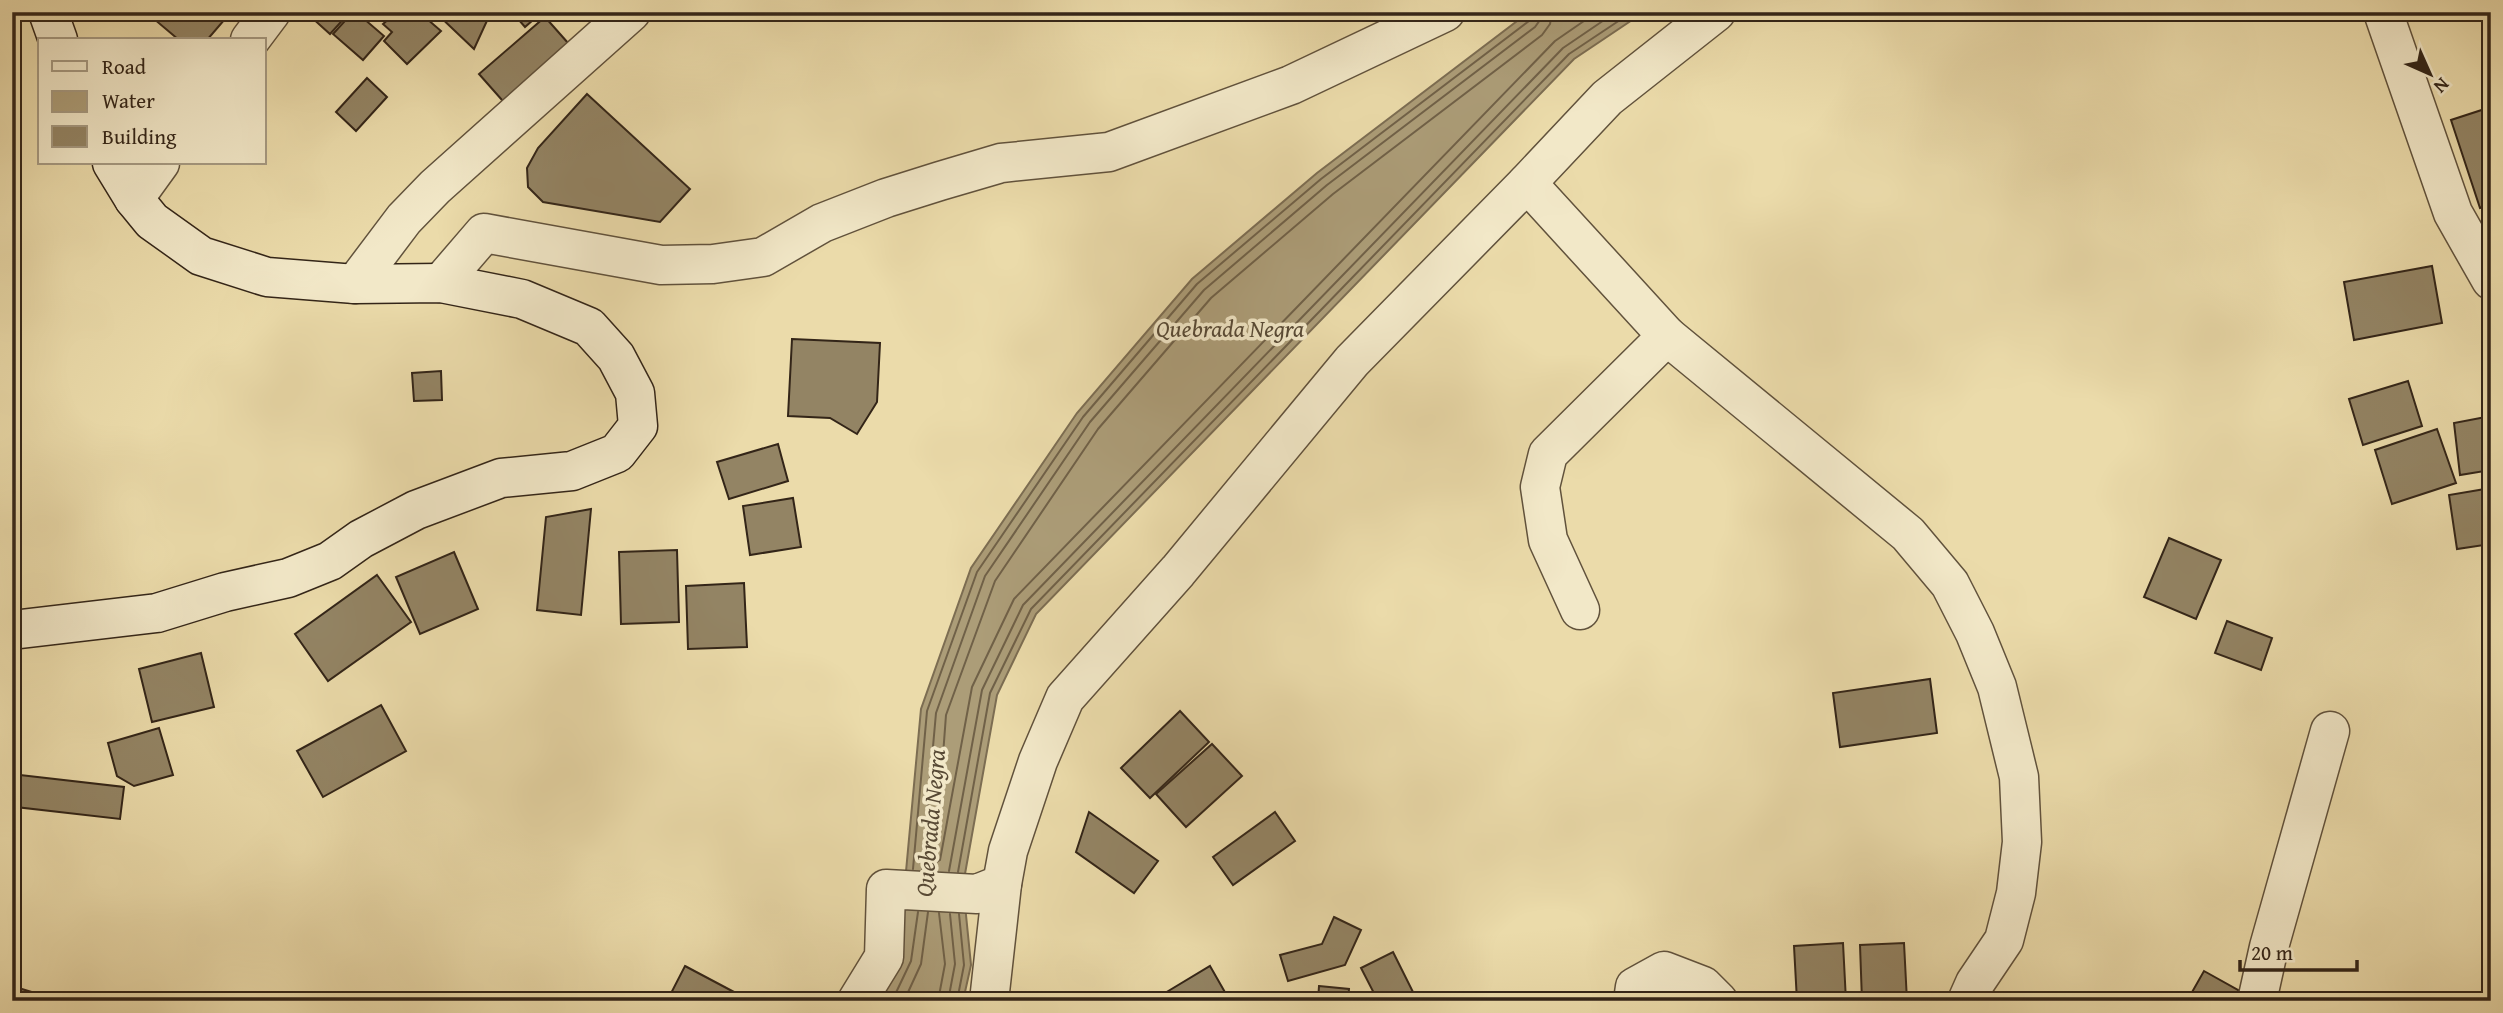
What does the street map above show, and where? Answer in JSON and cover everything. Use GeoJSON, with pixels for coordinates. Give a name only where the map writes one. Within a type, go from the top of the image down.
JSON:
{"type":"FeatureCollection","features":[{"type":"Feature","properties":{"kind":"street"},"geometry":{"type":"LineString","coordinates":[[48,12],[57,38]]}},
{"type":"Feature","properties":{"kind":"street"},"geometry":{"type":"LineString","coordinates":[[252,38],[271,12]]}},
{"type":"Feature","properties":{"kind":"street"},"geometry":{"type":"LineString","coordinates":[[355,284],[404,219],[435,187],[631,12]]}},
{"type":"Feature","properties":{"kind":"street"},"geometry":{"type":"LineString","coordinates":[[441,283],[484,233],[661,265],[713,264],[762,257],[822,223],[940,181],[1002,163],[1109,152],[1291,85],[1445,12]]}},
{"type":"Feature","properties":{"kind":"street"},"geometry":{"type":"LineString","coordinates":[[989,1001],[989,889],[1007,851],[1029,786],[1065,698],[1178,570],[1352,361],[1607,98],[1716,12]]}},
{"type":"Feature","properties":{"kind":"street"},"geometry":{"type":"LineString","coordinates":[[2383,12],[2452,213],[2491,280]]}},
{"type":"Feature","properties":{"kind":"street"},"geometry":{"type":"LineString","coordinates":[[12,630],[158,614],[225,592],[288,578],[330,561],[361,539],[416,510],[501,478],[572,471],[617,453],[638,426],[635,393],[616,357],[589,327],[522,299],[441,283],[355,284],[267,277],[201,256],[152,221],[134,199],[114,164]]}},
{"type":"Feature","properties":{"kind":"street"},"geometry":{"type":"LineString","coordinates":[[134,199],[159,164]]}},
{"type":"Feature","properties":{"kind":"street"},"geometry":{"type":"LineString","coordinates":[[1527,183],[1667,336],[1908,534],[1950,584],[1975,633],[1997,687],[2019,777],[2022,842],[2016,892],[2004,940],[1975,983],[1968,1001]]}},
{"type":"Feature","properties":{"kind":"street"},"geometry":{"type":"LineString","coordinates":[[1580,610],[1548,540],[1540,487],[1548,454],[1667,336]]}},
{"type":"Feature","properties":{"kind":"street"},"geometry":{"type":"LineString","coordinates":[[2257,1001],[2269,947],[2330,731]]}},
{"type":"Feature","properties":{"kind":"street"},"geometry":{"type":"LineString","coordinates":[[857,1001],[884,957],[886,889],[989,889]]}},
{"type":"Feature","properties":{"kind":"street"},"geometry":{"type":"LineString","coordinates":[[1633,1001],[1635,987],[1664,971],[1703,986],[1718,1001]]}},
{"type":"Feature","properties":{"kind":"water","name":"Quebrada Negra"},"geometry":{"type":"Polygon","coordinates":[[[1529,12],[1644,12],[1574,59],[1036,614],[997,695],[963,885],[971,965],[963,1001],[875,1001],[904,893],[921,709],[971,568],[1077,413],[1192,279],[1317,173],[1529,12]]]}},
{"type":"Feature","properties":{"kind":"building"},"geometry":{"type":"Polygon","coordinates":[[[160,12],[231,12],[209,38],[177,38],[154,19],[160,12]]]}},
{"type":"Feature","properties":{"kind":"building"},"geometry":{"type":"Polygon","coordinates":[[[315,12],[350,12],[330,34],[311,17],[315,12]]]}},
{"type":"Feature","properties":{"kind":"building"},"geometry":{"type":"Polygon","coordinates":[[[353,12],[384,36],[363,60],[333,34],[353,12]]]}},
{"type":"Feature","properties":{"kind":"building"},"geometry":{"type":"Polygon","coordinates":[[[397,12],[419,12],[441,31],[407,64],[384,41],[392,32],[383,24],[397,12]]]}},
{"type":"Feature","properties":{"kind":"building"},"geometry":{"type":"Polygon","coordinates":[[[435,12],[491,12],[474,49],[435,12]]]}},
{"type":"Feature","properties":{"kind":"building"},"geometry":{"type":"Polygon","coordinates":[[[512,12],[542,12],[525,27],[512,12]]]}},
{"type":"Feature","properties":{"kind":"building"},"geometry":{"type":"Polygon","coordinates":[[[545,17],[576,52],[510,109],[479,74],[545,17]]]}},
{"type":"Feature","properties":{"kind":"building"},"geometry":{"type":"Polygon","coordinates":[[[367,78],[387,97],[356,131],[336,112],[367,78]]]}},
{"type":"Feature","properties":{"kind":"building"},"geometry":{"type":"Polygon","coordinates":[[[587,94],[690,189],[660,222],[543,202],[528,187],[527,168],[538,148],[587,94]]]}},
{"type":"Feature","properties":{"kind":"building"},"geometry":{"type":"Polygon","coordinates":[[[2491,107],[2491,205],[2480,208],[2451,120],[2491,107]]]}},
{"type":"Feature","properties":{"kind":"building"},"geometry":{"type":"Polygon","coordinates":[[[2432,266],[2442,323],[2354,340],[2344,282],[2432,266]]]}},
{"type":"Feature","properties":{"kind":"building"},"geometry":{"type":"Polygon","coordinates":[[[792,339],[880,343],[877,402],[857,434],[830,418],[788,416],[792,339]]]}},
{"type":"Feature","properties":{"kind":"building"},"geometry":{"type":"Polygon","coordinates":[[[441,371],[442,400],[414,401],[412,373],[441,371]]]}},
{"type":"Feature","properties":{"kind":"building"},"geometry":{"type":"Polygon","coordinates":[[[2408,381],[2422,426],[2363,445],[2349,399],[2408,381]]]}},
{"type":"Feature","properties":{"kind":"building"},"geometry":{"type":"Polygon","coordinates":[[[2491,416],[2491,470],[2460,475],[2454,423],[2491,416]]]}},
{"type":"Feature","properties":{"kind":"building"},"geometry":{"type":"Polygon","coordinates":[[[2437,429],[2456,483],[2392,504],[2375,450],[2437,429]]]}},
{"type":"Feature","properties":{"kind":"building"},"geometry":{"type":"Polygon","coordinates":[[[778,444],[788,481],[729,499],[717,462],[778,444]]]}},
{"type":"Feature","properties":{"kind":"building"},"geometry":{"type":"Polygon","coordinates":[[[2491,488],[2491,544],[2457,549],[2449,495],[2491,488]]]}},
{"type":"Feature","properties":{"kind":"building"},"geometry":{"type":"Polygon","coordinates":[[[793,498],[801,547],[750,555],[743,506],[793,498]]]}},
{"type":"Feature","properties":{"kind":"building"},"geometry":{"type":"Polygon","coordinates":[[[591,509],[581,615],[537,610],[546,517],[591,509]]]}},
{"type":"Feature","properties":{"kind":"building"},"geometry":{"type":"Polygon","coordinates":[[[2169,538],[2221,560],[2196,619],[2144,597],[2169,538]]]}},
{"type":"Feature","properties":{"kind":"building"},"geometry":{"type":"Polygon","coordinates":[[[677,550],[679,622],[621,624],[619,552],[677,550]]]}},
{"type":"Feature","properties":{"kind":"building"},"geometry":{"type":"Polygon","coordinates":[[[454,552],[478,609],[420,634],[396,577],[454,552]]]}},
{"type":"Feature","properties":{"kind":"building"},"geometry":{"type":"Polygon","coordinates":[[[377,575],[411,622],[328,681],[295,634],[377,575]]]}},
{"type":"Feature","properties":{"kind":"building"},"geometry":{"type":"Polygon","coordinates":[[[744,583],[747,647],[688,649],[686,586],[744,583]]]}},
{"type":"Feature","properties":{"kind":"building"},"geometry":{"type":"Polygon","coordinates":[[[2227,621],[2272,638],[2261,670],[2215,653],[2227,621]]]}},
{"type":"Feature","properties":{"kind":"building"},"geometry":{"type":"Polygon","coordinates":[[[201,653],[214,707],[152,722],[139,669],[201,653]]]}},
{"type":"Feature","properties":{"kind":"building"},"geometry":{"type":"Polygon","coordinates":[[[1930,679],[1937,733],[1840,747],[1833,693],[1930,679]]]}},
{"type":"Feature","properties":{"kind":"building"},"geometry":{"type":"Polygon","coordinates":[[[12,686],[20,686],[18,731],[12,731],[12,686]]]}},
{"type":"Feature","properties":{"kind":"building"},"geometry":{"type":"Polygon","coordinates":[[[381,705],[406,751],[323,797],[297,751],[381,705]]]}},
{"type":"Feature","properties":{"kind":"building"},"geometry":{"type":"Polygon","coordinates":[[[1180,711],[1209,742],[1150,798],[1121,768],[1180,711]]]}},
{"type":"Feature","properties":{"kind":"building"},"geometry":{"type":"Polygon","coordinates":[[[159,728],[173,775],[134,786],[117,776],[108,743],[159,728]]]}},
{"type":"Feature","properties":{"kind":"building"},"geometry":{"type":"Polygon","coordinates":[[[1212,744],[1242,776],[1186,827],[1156,794],[1212,744]]]}},
{"type":"Feature","properties":{"kind":"building"},"geometry":{"type":"Polygon","coordinates":[[[20,775],[124,787],[120,819],[16,807],[20,775]]]}},
{"type":"Feature","properties":{"kind":"building"},"geometry":{"type":"Polygon","coordinates":[[[1089,812],[1158,861],[1134,893],[1076,852],[1089,812]]]}},
{"type":"Feature","properties":{"kind":"building"},"geometry":{"type":"Polygon","coordinates":[[[1275,812],[1295,841],[1233,885],[1213,857],[1275,812]]]}},
{"type":"Feature","properties":{"kind":"building"},"geometry":{"type":"Polygon","coordinates":[[[1334,917],[1361,930],[1345,965],[1288,981],[1280,955],[1322,944],[1334,917]]]}},
{"type":"Feature","properties":{"kind":"building"},"geometry":{"type":"Polygon","coordinates":[[[1843,943],[1846,1001],[1797,1001],[1794,946],[1843,943]]]}},
{"type":"Feature","properties":{"kind":"building"},"geometry":{"type":"Polygon","coordinates":[[[1904,943],[1907,1001],[1862,1001],[1860,945],[1904,943]]]}},
{"type":"Feature","properties":{"kind":"building"},"geometry":{"type":"Polygon","coordinates":[[[1393,952],[1416,1001],[1378,1001],[1361,968],[1393,952]]]}},
{"type":"Feature","properties":{"kind":"building"},"geometry":{"type":"Polygon","coordinates":[[[685,966],[751,1001],[667,1001],[685,966]]]}},
{"type":"Feature","properties":{"kind":"building"},"geometry":{"type":"Polygon","coordinates":[[[1210,966],[1230,1001],[1163,1001],[1160,996],[1210,966]]]}},
{"type":"Feature","properties":{"kind":"building"},"geometry":{"type":"Polygon","coordinates":[[[2204,971],[2245,994],[2241,1001],[2187,1001],[2204,971]]]}},
{"type":"Feature","properties":{"kind":"building"},"geometry":{"type":"Polygon","coordinates":[[[12,986],[48,997],[47,1001],[12,1001],[12,986]]]}},
{"type":"Feature","properties":{"kind":"building"},"geometry":{"type":"Polygon","coordinates":[[[1319,986],[1349,989],[1348,1001],[1318,1001],[1319,986]]]}}]}
